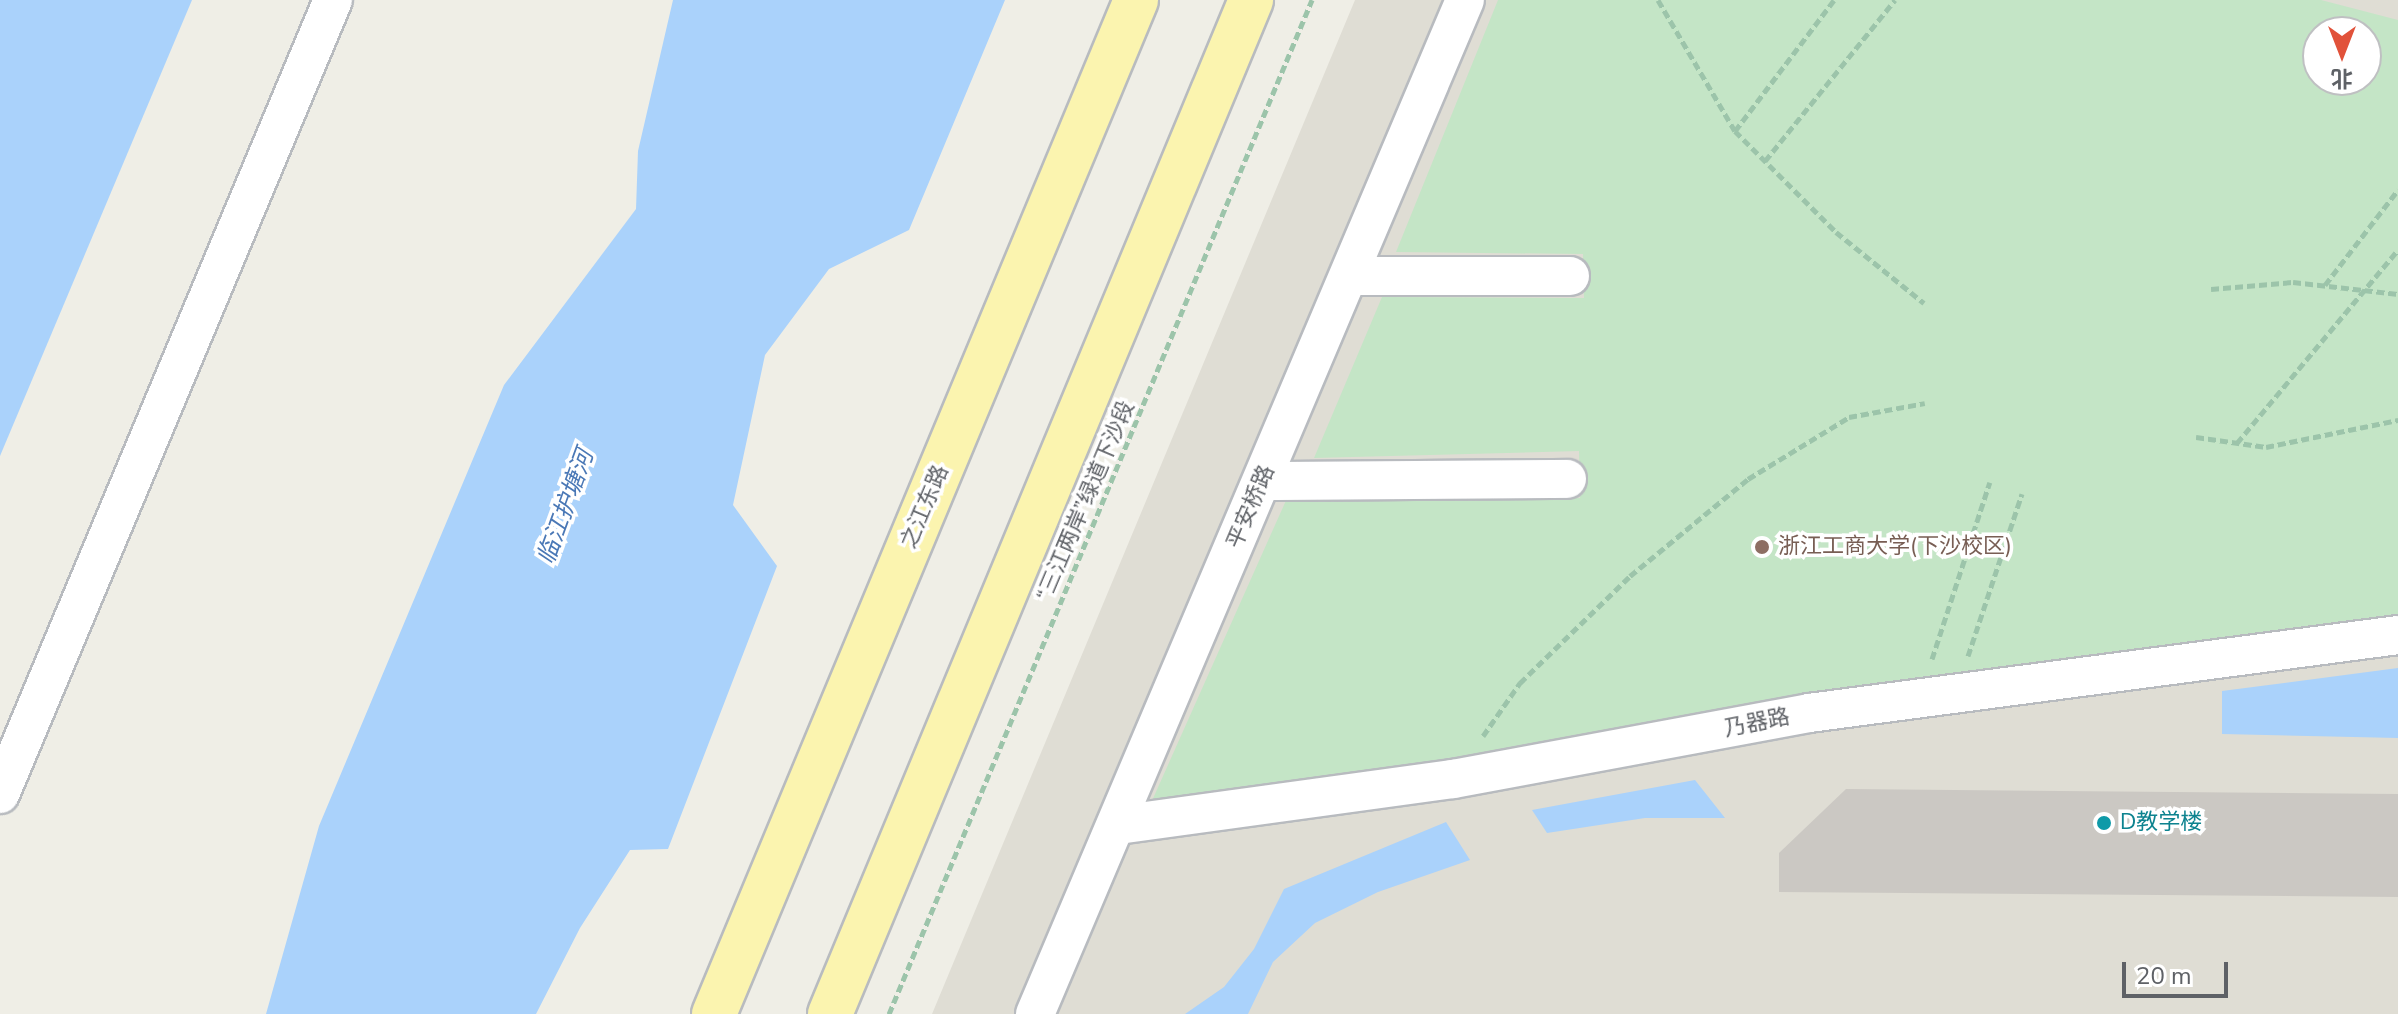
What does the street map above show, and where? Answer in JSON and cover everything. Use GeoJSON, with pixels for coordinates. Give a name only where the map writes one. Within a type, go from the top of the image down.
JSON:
{"type":"FeatureCollection","features":[{"type":"Feature","properties":{"kind":"main road","name":"之江东路"},"geometry":{"type":"LineString","coordinates":[[714,1014],[1136,0]]}},
{"type":"Feature","properties":{"kind":"main road"},"geometry":{"type":"LineString","coordinates":[[830,1014],[1251,0]]}},
{"type":"Feature","properties":{"kind":"street"},"geometry":{"type":"LineString","coordinates":[[0,794],[333,0]]}},
{"type":"Feature","properties":{"kind":"street","name":"平安桥路"},"geometry":{"type":"LineString","coordinates":[[1035,1014],[1465,0]]}},
{"type":"Feature","properties":{"kind":"street"},"geometry":{"type":"LineString","coordinates":[[1349,276],[1570,276]]}},
{"type":"Feature","properties":{"kind":"street"},"geometry":{"type":"LineString","coordinates":[[1262,481],[1567,479]]}},
{"type":"Feature","properties":{"kind":"street","name":"乃器路"},"geometry":{"type":"LineString","coordinates":[[1117,825],[1453,779],[1809,713],[2398,635]]}},
{"type":"Feature","properties":{"kind":"path","name":"“三江两岸”绿道下沙段"},"geometry":{"type":"LineString","coordinates":[[889,1014],[1312,0]]}},
{"type":"Feature","properties":{"kind":"path"},"geometry":{"type":"LineString","coordinates":[[1658,0],[1735,131],[1836,232],[1924,303]]}},
{"type":"Feature","properties":{"kind":"path"},"geometry":{"type":"LineString","coordinates":[[1735,131],[1834,0]]}},
{"type":"Feature","properties":{"kind":"path"},"geometry":{"type":"LineString","coordinates":[[1765,161],[1895,0]]}},
{"type":"Feature","properties":{"kind":"path"},"geometry":{"type":"LineString","coordinates":[[2324,286],[2398,190]]}},
{"type":"Feature","properties":{"kind":"path"},"geometry":{"type":"LineString","coordinates":[[2237,443],[2398,250]]}},
{"type":"Feature","properties":{"kind":"path"},"geometry":{"type":"LineString","coordinates":[[2211,289],[2293,282],[2398,294]]}},
{"type":"Feature","properties":{"kind":"path"},"geometry":{"type":"LineString","coordinates":[[1453,779],[1520,683],[1630,576],[1748,479],[1849,417],[1925,403]]}},
{"type":"Feature","properties":{"kind":"path"},"geometry":{"type":"LineString","coordinates":[[2196,437],[2266,447],[2398,420]]}},
{"type":"Feature","properties":{"kind":"path"},"geometry":{"type":"LineString","coordinates":[[1937,696],[1990,482]]}},
{"type":"Feature","properties":{"kind":"path"},"geometry":{"type":"LineString","coordinates":[[1937,696],[2022,494]]}},
{"type":"Feature","properties":{"kind":"shaded area","name":"浙江工商大学(下沙校区)"},"geometry":{"type":"Polygon","coordinates":[[[1355,0],[2398,0],[2398,1014],[932,1014],[1355,0]]]}},
{"type":"Feature","properties":{"kind":"green space"},"geometry":{"type":"Polygon","coordinates":[[[1498,0],[2321,0],[2398,20],[2398,638],[1151,803],[1288,496],[1580,498],[1579,451],[1314,458],[1382,297],[1584,298],[1583,254],[1396,252],[1498,0]]]}},
{"type":"Feature","properties":{"kind":"water"},"geometry":{"type":"Polygon","coordinates":[[[0,0],[192,0],[0,456],[0,0]]]}},
{"type":"Feature","properties":{"kind":"water","name":"临江护塘河"},"geometry":{"type":"Polygon","coordinates":[[[673,0],[1005,0],[909,230],[829,269],[765,355],[733,505],[777,566],[668,849],[630,850],[580,928],[536,1014],[266,1014],[319,826],[504,385],[636,209],[638,151],[673,0]]]}},
{"type":"Feature","properties":{"kind":"water"},"geometry":{"type":"Polygon","coordinates":[[[2398,668],[2398,738],[2222,734],[2222,691],[2398,668]]]}},
{"type":"Feature","properties":{"kind":"water"},"geometry":{"type":"Polygon","coordinates":[[[1695,780],[1725,818],[1645,818],[1547,833],[1532,810],[1695,780]]]}},
{"type":"Feature","properties":{"kind":"water"},"geometry":{"type":"Polygon","coordinates":[[[1446,822],[1470,860],[1378,892],[1315,923],[1273,962],[1248,1014],[1185,1014],[1224,987],[1254,949],[1284,889],[1446,822]]]}},
{"type":"Feature","properties":{"kind":"building","name":"D教学楼"},"geometry":{"type":"Polygon","coordinates":[[[1846,789],[2398,794],[2398,897],[1779,892],[1779,853],[1846,789]]]}},
{"type":"Feature","properties":{"kind":"place","name":"浙江工商大学(下沙校区)"},"geometry":{"type":"Point","coordinates":[1762,547]}},
{"type":"Feature","properties":{"kind":"place","name":"D教学楼"},"geometry":{"type":"Point","coordinates":[2104,823]}}]}
